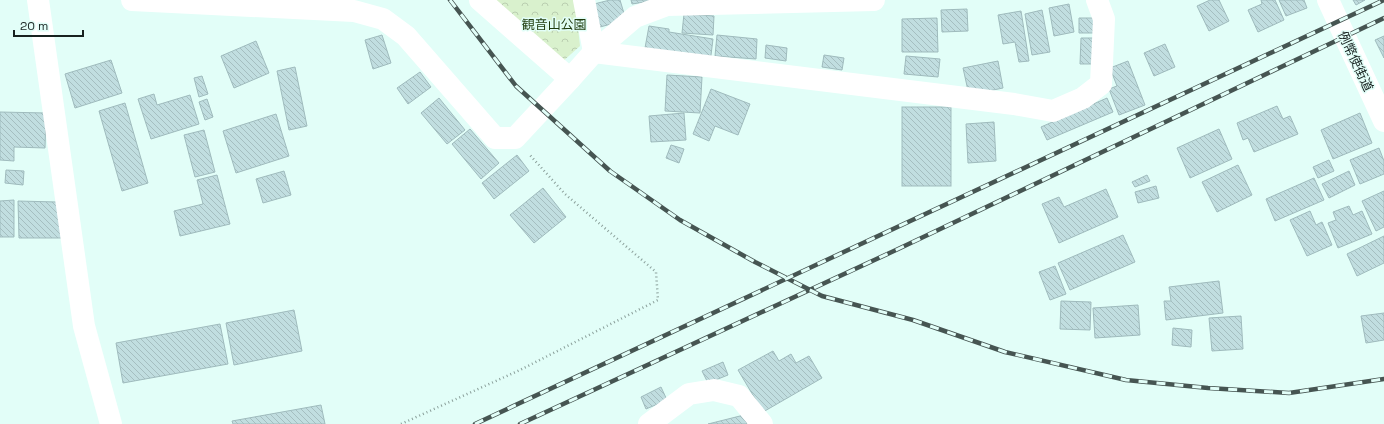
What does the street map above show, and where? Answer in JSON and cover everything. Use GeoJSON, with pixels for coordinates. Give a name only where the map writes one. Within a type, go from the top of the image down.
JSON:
{"type":"FeatureCollection","features":[{"type":"Feature","properties":{"kind":"street"},"geometry":{"type":"LineString","coordinates":[[38,0],[84,326],[112,424]]}},
{"type":"Feature","properties":{"kind":"street"},"geometry":{"type":"LineString","coordinates":[[132,0],[354,11],[383,20],[406,36],[495,138],[514,138],[570,80],[594,52],[635,17],[667,5],[874,0]]}},
{"type":"Feature","properties":{"kind":"street"},"geometry":{"type":"LineString","coordinates":[[480,0],[570,80]]}},
{"type":"Feature","properties":{"kind":"street"},"geometry":{"type":"LineString","coordinates":[[584,0],[594,52]]}},
{"type":"Feature","properties":{"kind":"street"},"geometry":{"type":"LineString","coordinates":[[594,52],[1014,104],[1053,111],[1083,98],[1101,84],[1104,19],[1097,0]]}},
{"type":"Feature","properties":{"kind":"street","name":"例幣使街道"},"geometry":{"type":"LineString","coordinates":[[1328,0],[1384,121]]}},
{"type":"Feature","properties":{"kind":"street"},"geometry":{"type":"LineString","coordinates":[[654,422],[689,394],[714,390],[739,396],[762,424]]}},
{"type":"Feature","properties":{"kind":"path"},"geometry":{"type":"LineString","coordinates":[[401,424],[520,370],[658,300],[656,272],[565,194],[514,138]]}},
{"type":"Feature","properties":{"kind":"green space","name":"観音山公園"},"geometry":{"type":"Polygon","coordinates":[[[493,0],[575,0],[580,46],[561,63],[493,0]]]}},
{"type":"Feature","properties":{"kind":"building"},"geometry":{"type":"Polygon","coordinates":[[[610,0],[620,0],[626,20],[600,27],[594,4],[610,0]]]}},
{"type":"Feature","properties":{"kind":"building"},"geometry":{"type":"Polygon","coordinates":[[[631,0],[651,0],[651,1],[632,4],[631,0]]]}},
{"type":"Feature","properties":{"kind":"building"},"geometry":{"type":"Polygon","coordinates":[[[1210,0],[1219,0],[1229,21],[1209,31],[1197,6],[1210,0]]]}},
{"type":"Feature","properties":{"kind":"building"},"geometry":{"type":"Polygon","coordinates":[[[1261,0],[1275,0],[1284,20],[1258,32],[1248,10],[1262,4],[1261,0]]]}},
{"type":"Feature","properties":{"kind":"building"},"geometry":{"type":"Polygon","coordinates":[[[1279,0],[1304,0],[1307,8],[1286,16],[1279,0]]]}},
{"type":"Feature","properties":{"kind":"building"},"geometry":{"type":"Polygon","coordinates":[[[1353,0],[1365,0],[1356,5],[1353,0]]]}},
{"type":"Feature","properties":{"kind":"building"},"geometry":{"type":"Polygon","coordinates":[[[1069,4],[1074,32],[1054,36],[1049,8],[1069,4]]]}},
{"type":"Feature","properties":{"kind":"building"},"geometry":{"type":"Polygon","coordinates":[[[967,9],[968,31],[942,32],[941,10],[967,9]]]}},
{"type":"Feature","properties":{"kind":"building"},"geometry":{"type":"Polygon","coordinates":[[[1042,10],[1050,52],[1032,55],[1025,14],[1042,10]]]}},
{"type":"Feature","properties":{"kind":"building"},"geometry":{"type":"Polygon","coordinates":[[[1021,11],[1029,61],[1019,62],[1015,42],[1003,44],[998,15],[1021,11]]]}},
{"type":"Feature","properties":{"kind":"building"},"geometry":{"type":"Polygon","coordinates":[[[684,14],[714,16],[713,35],[682,33],[684,14]]]}},
{"type":"Feature","properties":{"kind":"building"},"geometry":{"type":"Polygon","coordinates":[[[937,18],[938,52],[902,52],[902,19],[937,18]]]}},
{"type":"Feature","properties":{"kind":"building"},"geometry":{"type":"Polygon","coordinates":[[[1079,18],[1099,18],[1100,33],[1079,33],[1079,18]]]}},
{"type":"Feature","properties":{"kind":"building"},"geometry":{"type":"Polygon","coordinates":[[[649,26],[669,29],[669,32],[713,39],[710,63],[645,48],[649,26]]]}},
{"type":"Feature","properties":{"kind":"building"},"geometry":{"type":"Polygon","coordinates":[[[382,35],[391,63],[373,69],[365,40],[382,35]]]}},
{"type":"Feature","properties":{"kind":"building"},"geometry":{"type":"Polygon","coordinates":[[[717,35],[757,39],[756,59],[715,56],[717,35]]]}},
{"type":"Feature","properties":{"kind":"building"},"geometry":{"type":"Polygon","coordinates":[[[1384,36],[1384,58],[1375,40],[1384,36]]]}},
{"type":"Feature","properties":{"kind":"building"},"geometry":{"type":"Polygon","coordinates":[[[1081,38],[1097,38],[1096,64],[1080,64],[1081,38]]]}},
{"type":"Feature","properties":{"kind":"building"},"geometry":{"type":"Polygon","coordinates":[[[256,41],[269,73],[234,88],[221,56],[256,41]]]}},
{"type":"Feature","properties":{"kind":"building"},"geometry":{"type":"Polygon","coordinates":[[[1165,44],[1175,67],[1154,76],[1144,53],[1165,44]]]}},
{"type":"Feature","properties":{"kind":"building"},"geometry":{"type":"Polygon","coordinates":[[[766,45],[787,48],[786,61],[765,58],[766,45]]]}},
{"type":"Feature","properties":{"kind":"building"},"geometry":{"type":"Polygon","coordinates":[[[824,55],[844,58],[842,70],[822,67],[824,55]]]}},
{"type":"Feature","properties":{"kind":"building"},"geometry":{"type":"Polygon","coordinates":[[[906,56],[940,59],[938,77],[904,74],[906,56]]]}},
{"type":"Feature","properties":{"kind":"building"},"geometry":{"type":"Polygon","coordinates":[[[111,60],[122,93],[75,108],[65,74],[111,60]]]}},
{"type":"Feature","properties":{"kind":"building"},"geometry":{"type":"Polygon","coordinates":[[[998,61],[1003,88],[969,95],[963,68],[998,61]]]}},
{"type":"Feature","properties":{"kind":"building"},"geometry":{"type":"Polygon","coordinates":[[[1128,61],[1145,105],[1119,115],[1109,89],[1117,86],[1110,68],[1128,61]]]}},
{"type":"Feature","properties":{"kind":"building"},"geometry":{"type":"Polygon","coordinates":[[[295,67],[307,126],[289,130],[277,71],[295,67]]]}},
{"type":"Feature","properties":{"kind":"building"},"geometry":{"type":"Polygon","coordinates":[[[420,72],[431,87],[408,104],[397,88],[420,72]]]}},
{"type":"Feature","properties":{"kind":"building"},"geometry":{"type":"Polygon","coordinates":[[[667,75],[702,77],[700,113],[665,111],[667,75]]]}},
{"type":"Feature","properties":{"kind":"building"},"geometry":{"type":"Polygon","coordinates":[[[202,76],[208,94],[199,97],[194,78],[202,76]]]}},
{"type":"Feature","properties":{"kind":"building"},"geometry":{"type":"Polygon","coordinates":[[[711,89],[750,104],[738,135],[715,126],[709,141],[693,134],[711,89]]]}},
{"type":"Feature","properties":{"kind":"building"},"geometry":{"type":"Polygon","coordinates":[[[154,94],[157,105],[190,95],[199,124],[151,139],[138,99],[154,94]]]}},
{"type":"Feature","properties":{"kind":"building"},"geometry":{"type":"Polygon","coordinates":[[[439,98],[465,130],[447,144],[421,113],[439,98]]]}},
{"type":"Feature","properties":{"kind":"building"},"geometry":{"type":"Polygon","coordinates":[[[1107,98],[1113,112],[1047,140],[1041,127],[1107,98]]]}},
{"type":"Feature","properties":{"kind":"building"},"geometry":{"type":"Polygon","coordinates":[[[207,99],[213,117],[205,120],[199,102],[207,99]]]}},
{"type":"Feature","properties":{"kind":"building"},"geometry":{"type":"Polygon","coordinates":[[[125,103],[148,183],[122,191],[99,111],[125,103]]]}},
{"type":"Feature","properties":{"kind":"building"},"geometry":{"type":"Polygon","coordinates":[[[1277,106],[1283,119],[1290,116],[1298,134],[1254,152],[1248,138],[1243,140],[1237,123],[1277,106]]]}},
{"type":"Feature","properties":{"kind":"building"},"geometry":{"type":"Polygon","coordinates":[[[902,107],[951,107],[951,186],[902,186],[902,107]]]}},
{"type":"Feature","properties":{"kind":"building"},"geometry":{"type":"Polygon","coordinates":[[[0,112],[46,113],[45,148],[14,147],[14,161],[0,160],[0,112]]]}},
{"type":"Feature","properties":{"kind":"building"},"geometry":{"type":"Polygon","coordinates":[[[684,113],[686,140],[651,142],[649,116],[684,113]]]}},
{"type":"Feature","properties":{"kind":"building"},"geometry":{"type":"Polygon","coordinates":[[[1360,113],[1372,143],[1333,159],[1321,130],[1360,113]]]}},
{"type":"Feature","properties":{"kind":"building"},"geometry":{"type":"Polygon","coordinates":[[[276,114],[289,156],[236,173],[223,131],[276,114]]]}},
{"type":"Feature","properties":{"kind":"building"},"geometry":{"type":"Polygon","coordinates":[[[994,122],[996,161],[968,163],[966,124],[994,122]]]}},
{"type":"Feature","properties":{"kind":"building"},"geometry":{"type":"Polygon","coordinates":[[[470,129],[499,163],[481,179],[452,144],[470,129]]]}},
{"type":"Feature","properties":{"kind":"building"},"geometry":{"type":"Polygon","coordinates":[[[1219,129],[1232,159],[1190,178],[1177,148],[1219,129]]]}},
{"type":"Feature","properties":{"kind":"building"},"geometry":{"type":"Polygon","coordinates":[[[204,130],[215,172],[195,177],[184,135],[204,130]]]}},
{"type":"Feature","properties":{"kind":"building"},"geometry":{"type":"Polygon","coordinates":[[[671,145],[684,149],[679,163],[666,158],[671,145]]]}},
{"type":"Feature","properties":{"kind":"building"},"geometry":{"type":"Polygon","coordinates":[[[1379,148],[1384,161],[1384,174],[1360,184],[1350,160],[1379,148]]]}},
{"type":"Feature","properties":{"kind":"building"},"geometry":{"type":"Polygon","coordinates":[[[517,155],[529,171],[494,199],[482,183],[517,155]]]}},
{"type":"Feature","properties":{"kind":"building"},"geometry":{"type":"Polygon","coordinates":[[[1329,160],[1334,171],[1318,178],[1313,167],[1329,160]]]}},
{"type":"Feature","properties":{"kind":"building"},"geometry":{"type":"Polygon","coordinates":[[[1238,165],[1252,195],[1217,212],[1202,182],[1238,165]]]}},
{"type":"Feature","properties":{"kind":"building"},"geometry":{"type":"Polygon","coordinates":[[[6,170],[24,171],[23,185],[5,183],[6,170]]]}},
{"type":"Feature","properties":{"kind":"building"},"geometry":{"type":"Polygon","coordinates":[[[284,171],[291,195],[263,203],[256,179],[284,171]]]}},
{"type":"Feature","properties":{"kind":"building"},"geometry":{"type":"Polygon","coordinates":[[[1349,171],[1355,185],[1329,198],[1322,184],[1349,171]]]}},
{"type":"Feature","properties":{"kind":"building"},"geometry":{"type":"Polygon","coordinates":[[[217,175],[230,224],[180,236],[174,211],[203,204],[197,180],[217,175]]]}},
{"type":"Feature","properties":{"kind":"building"},"geometry":{"type":"Polygon","coordinates":[[[1147,175],[1150,181],[1135,187],[1132,182],[1147,175]]]}},
{"type":"Feature","properties":{"kind":"building"},"geometry":{"type":"Polygon","coordinates":[[[1314,178],[1324,200],[1275,221],[1266,199],[1314,178]]]}},
{"type":"Feature","properties":{"kind":"building"},"geometry":{"type":"Polygon","coordinates":[[[1156,186],[1159,198],[1138,203],[1135,192],[1156,186]]]}},
{"type":"Feature","properties":{"kind":"building"},"geometry":{"type":"Polygon","coordinates":[[[543,188],[566,217],[534,243],[510,215],[543,188]]]}},
{"type":"Feature","properties":{"kind":"building"},"geometry":{"type":"Polygon","coordinates":[[[1106,189],[1118,217],[1059,243],[1042,204],[1059,197],[1064,207],[1106,189]]]}},
{"type":"Feature","properties":{"kind":"building"},"geometry":{"type":"Polygon","coordinates":[[[1384,191],[1384,227],[1376,231],[1362,201],[1384,191]]]}},
{"type":"Feature","properties":{"kind":"building"},"geometry":{"type":"Polygon","coordinates":[[[14,200],[14,237],[0,237],[0,201],[14,200]]]}},
{"type":"Feature","properties":{"kind":"building"},"geometry":{"type":"Polygon","coordinates":[[[18,201],[57,202],[62,238],[19,238],[18,201]]]}},
{"type":"Feature","properties":{"kind":"building"},"geometry":{"type":"Polygon","coordinates":[[[1349,206],[1353,215],[1362,211],[1372,234],[1338,248],[1328,223],[1336,220],[1333,212],[1349,206]]]}},
{"type":"Feature","properties":{"kind":"building"},"geometry":{"type":"Polygon","coordinates":[[[1310,211],[1316,225],[1322,222],[1332,245],[1307,256],[1290,220],[1310,211]]]}},
{"type":"Feature","properties":{"kind":"building"},"geometry":{"type":"Polygon","coordinates":[[[1123,235],[1135,262],[1070,290],[1058,263],[1123,235]]]}},
{"type":"Feature","properties":{"kind":"building"},"geometry":{"type":"Polygon","coordinates":[[[1384,236],[1384,263],[1357,276],[1347,254],[1384,236]]]}},
{"type":"Feature","properties":{"kind":"building"},"geometry":{"type":"Polygon","coordinates":[[[1055,266],[1066,294],[1050,300],[1039,272],[1055,266]]]}},
{"type":"Feature","properties":{"kind":"building"},"geometry":{"type":"Polygon","coordinates":[[[1219,281],[1223,313],[1166,320],[1164,301],[1171,301],[1169,287],[1219,281]]]}},
{"type":"Feature","properties":{"kind":"building"},"geometry":{"type":"Polygon","coordinates":[[[1061,301],[1091,302],[1090,330],[1060,329],[1061,301]]]}},
{"type":"Feature","properties":{"kind":"building"},"geometry":{"type":"Polygon","coordinates":[[[1138,305],[1140,335],[1095,338],[1093,308],[1138,305]]]}},
{"type":"Feature","properties":{"kind":"building"},"geometry":{"type":"Polygon","coordinates":[[[294,310],[302,351],[234,365],[226,323],[294,310]]]}},
{"type":"Feature","properties":{"kind":"building"},"geometry":{"type":"Polygon","coordinates":[[[1384,313],[1384,340],[1366,343],[1361,316],[1384,313]]]}},
{"type":"Feature","properties":{"kind":"building"},"geometry":{"type":"Polygon","coordinates":[[[1241,316],[1243,349],[1212,351],[1209,318],[1241,316]]]}},
{"type":"Feature","properties":{"kind":"building"},"geometry":{"type":"Polygon","coordinates":[[[220,324],[228,364],[123,383],[116,343],[220,324]]]}},
{"type":"Feature","properties":{"kind":"building"},"geometry":{"type":"Polygon","coordinates":[[[1173,328],[1192,330],[1191,347],[1172,345],[1173,328]]]}},
{"type":"Feature","properties":{"kind":"building"},"geometry":{"type":"Polygon","coordinates":[[[773,351],[779,361],[791,354],[796,363],[809,356],[822,378],[763,412],[738,370],[773,351]]]}},
{"type":"Feature","properties":{"kind":"building"},"geometry":{"type":"Polygon","coordinates":[[[723,362],[728,375],[708,383],[702,371],[723,362]]]}},
{"type":"Feature","properties":{"kind":"building"},"geometry":{"type":"Polygon","coordinates":[[[661,387],[667,400],[646,409],[641,397],[661,387]]]}},
{"type":"Feature","properties":{"kind":"building"},"geometry":{"type":"Polygon","coordinates":[[[321,405],[325,424],[233,424],[232,421],[321,405]]]}},
{"type":"Feature","properties":{"kind":"building"},"geometry":{"type":"Polygon","coordinates":[[[744,415],[747,424],[708,424],[744,415]]]}},
{"type":"Feature","properties":{"kind":"railway"},"geometry":{"type":"LineString","coordinates":[[450,0],[516,86],[610,171],[680,220],[755,262],[822,296],[913,320],[1005,352],[1126,380],[1208,388],[1289,393],[1384,379]]}},
{"type":"Feature","properties":{"kind":"railway"},"geometry":{"type":"LineString","coordinates":[[475,424],[1384,0]]}},
{"type":"Feature","properties":{"kind":"railway"},"geometry":{"type":"LineString","coordinates":[[520,424],[896,250],[1384,18]]}}]}
